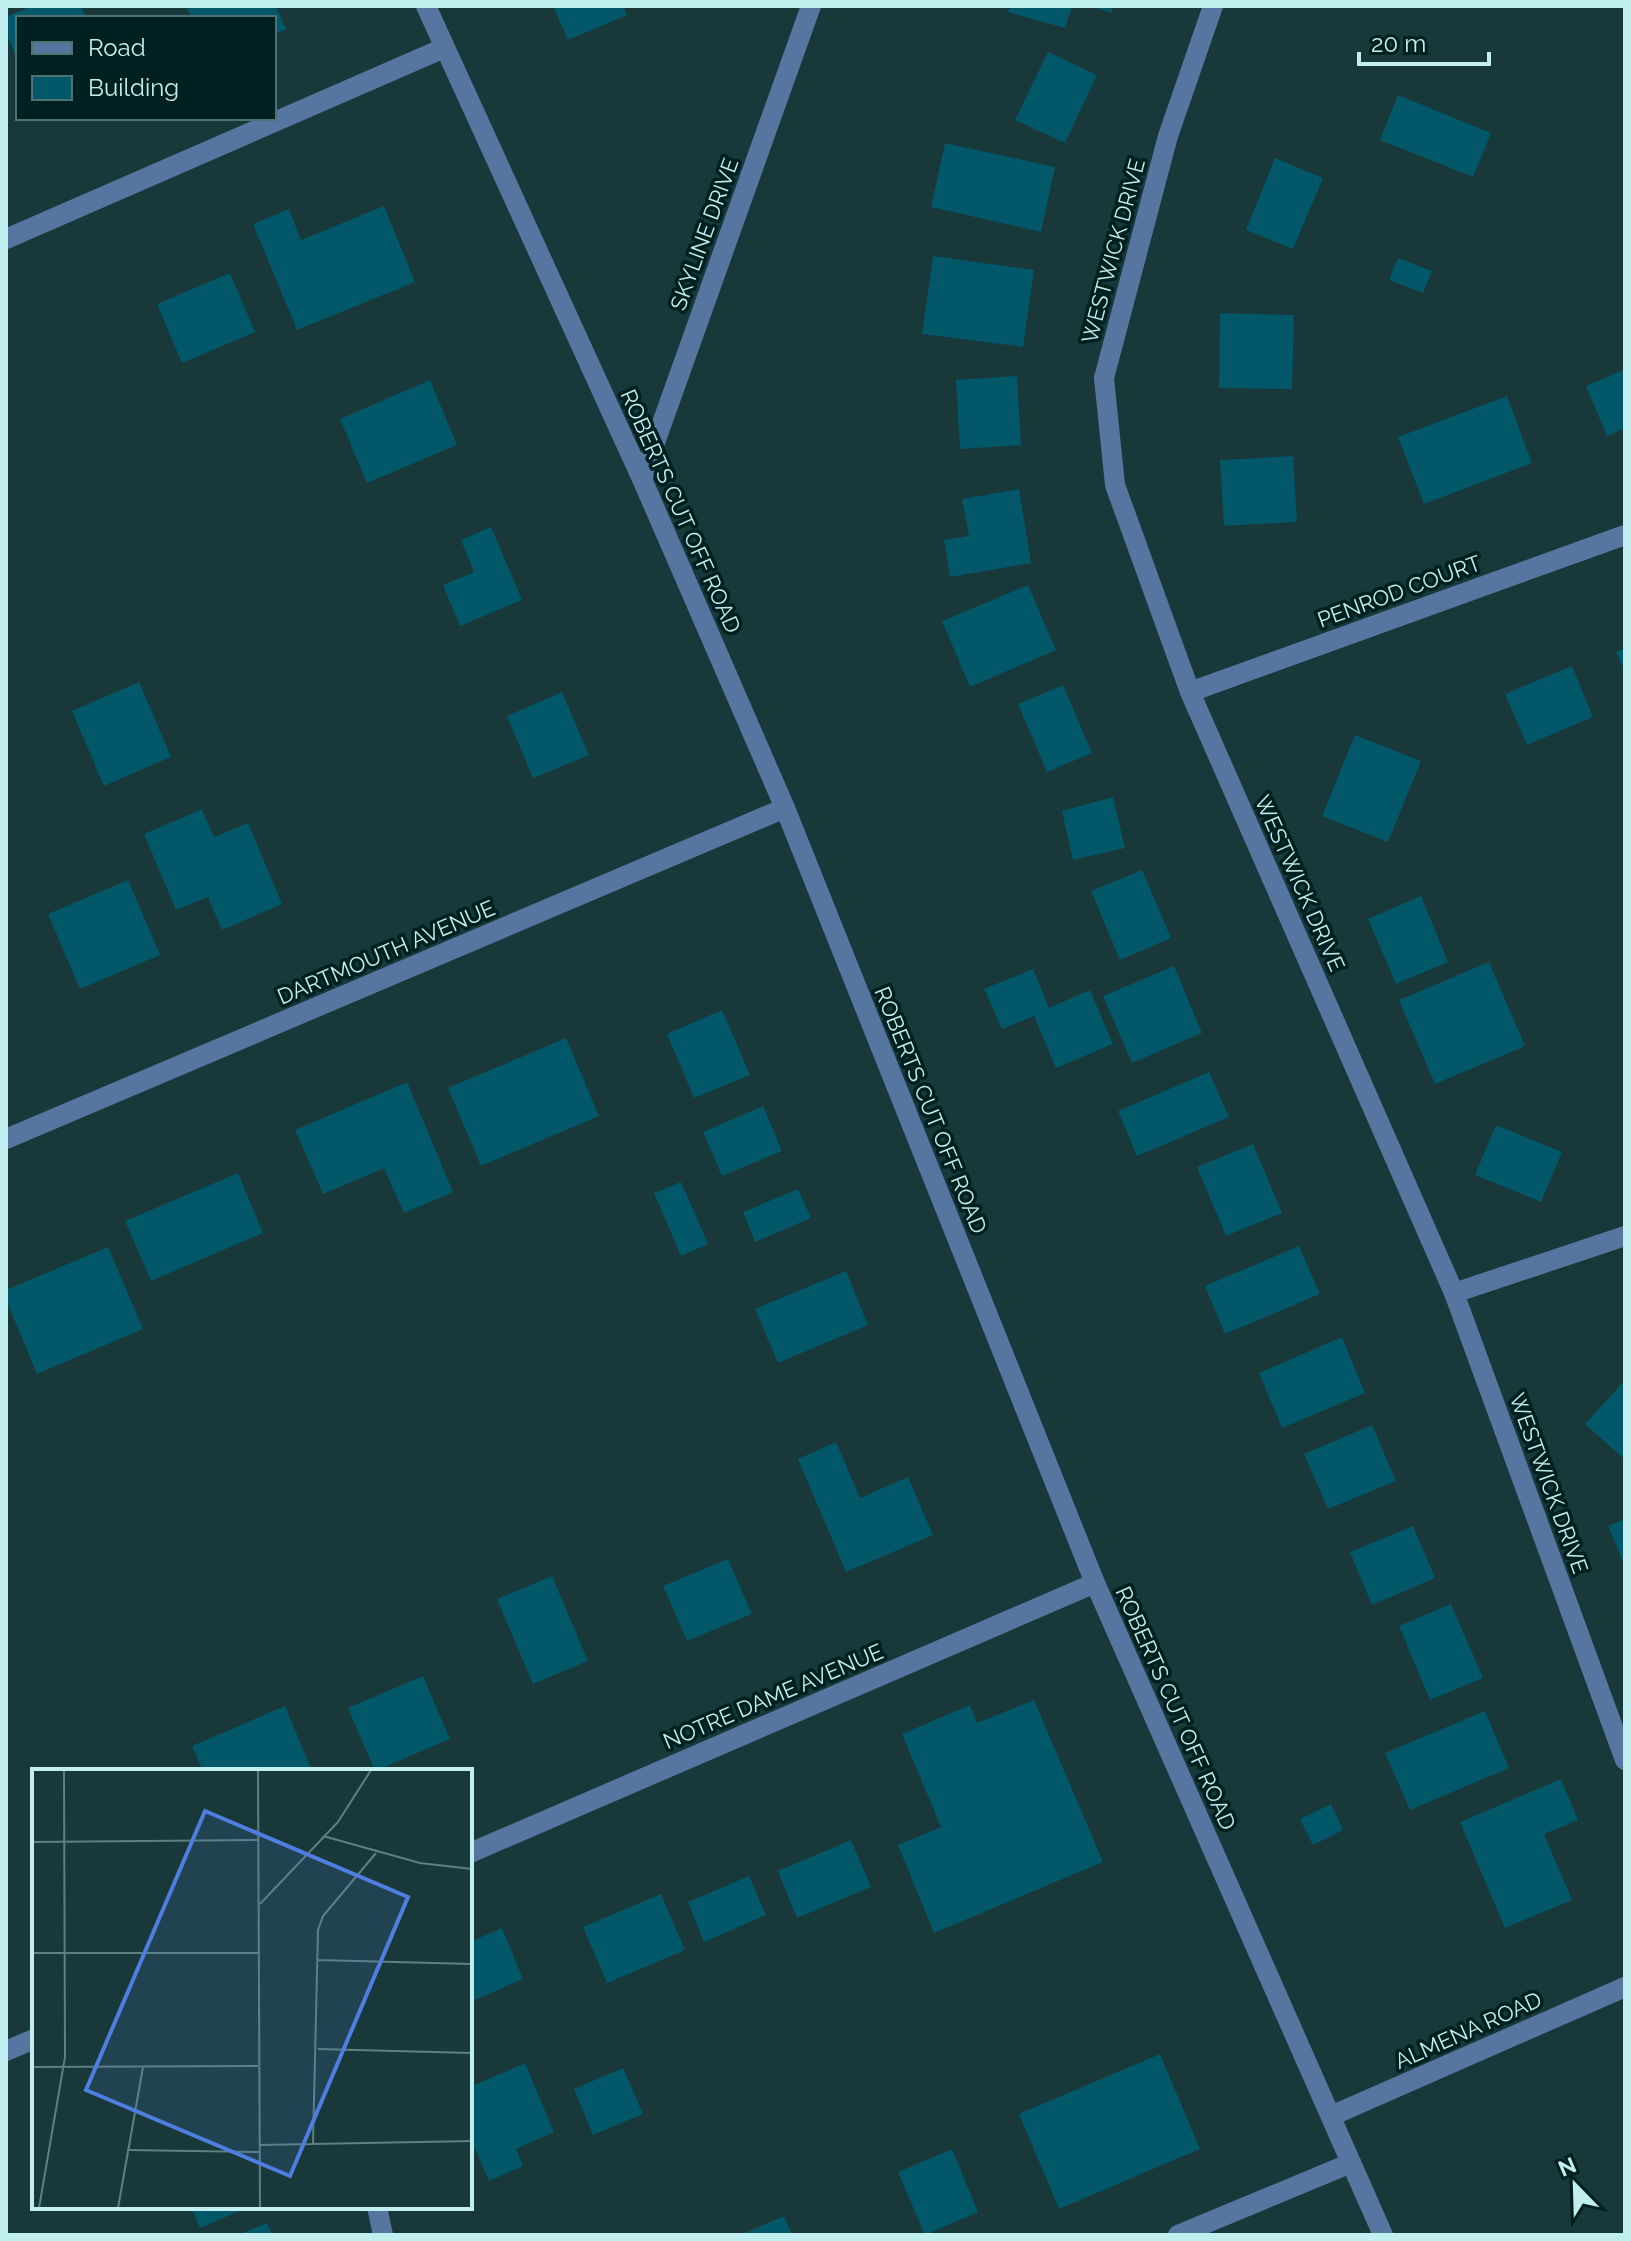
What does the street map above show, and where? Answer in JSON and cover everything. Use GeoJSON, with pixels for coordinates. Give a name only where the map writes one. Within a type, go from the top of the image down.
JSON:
{"type":"FeatureCollection","features":[{"type":"Feature","properties":{"kind":"street","name":"ROBERTS CUT OFF ROAD"},"geometry":{"type":"LineString","coordinates":[[426,6],[642,479],[785,808],[1095,1583],[1383,2235]]}},
{"type":"Feature","properties":{"kind":"street","name":"SKYLINE DRIVE"},"geometry":{"type":"LineString","coordinates":[[642,479],[811,6]]}},
{"type":"Feature","properties":{"kind":"street","name":"WESTWICK DRIVE"},"geometry":{"type":"LineString","coordinates":[[1213,6],[1168,136],[1104,378],[1115,485],[1190,692],[1454,1293],[1625,1760]]}},
{"type":"Feature","properties":{"kind":"street"},"geometry":{"type":"LineString","coordinates":[[6,239],[444,48]]}},
{"type":"Feature","properties":{"kind":"street","name":"PENROD COURT"},"geometry":{"type":"LineString","coordinates":[[1190,692],[1625,535]]}},
{"type":"Feature","properties":{"kind":"street","name":"DARTMOUTH AVENUE"},"geometry":{"type":"LineString","coordinates":[[6,1139],[785,808]]}},
{"type":"Feature","properties":{"kind":"street"},"geometry":{"type":"LineString","coordinates":[[1454,1293],[1625,1236]]}},
{"type":"Feature","properties":{"kind":"street","name":"NOTRE DAME AVENUE"},"geometry":{"type":"LineString","coordinates":[[472,1852],[1095,1583]]}},
{"type":"Feature","properties":{"kind":"street","name":"ALMENA ROAD"},"geometry":{"type":"LineString","coordinates":[[1331,2116],[1625,1987]]}},
{"type":"Feature","properties":{"kind":"street"},"geometry":{"type":"LineString","coordinates":[[6,2051],[32,2040]]}},
{"type":"Feature","properties":{"kind":"street"},"geometry":{"type":"LineString","coordinates":[[1178,2235],[1351,2163]]}},
{"type":"Feature","properties":{"kind":"street"},"geometry":{"type":"LineString","coordinates":[[377,2209],[383,2235]]}},
{"type":"Feature","properties":{"kind":"building"},"geometry":{"type":"Polygon","coordinates":[[[32,6],[81,6],[85,16],[16,16],[16,56],[6,33],[6,17],[32,6]]]}},
{"type":"Feature","properties":{"kind":"building"},"geometry":{"type":"Polygon","coordinates":[[[186,6],[276,6],[286,29],[276,33],[276,16],[190,16],[186,6]]]}},
{"type":"Feature","properties":{"kind":"building"},"geometry":{"type":"Polygon","coordinates":[[[553,6],[623,6],[627,15],[568,40],[553,6]]]}},
{"type":"Feature","properties":{"kind":"building"},"geometry":{"type":"Polygon","coordinates":[[[1010,6],[1072,6],[1065,28],[1008,12],[1010,6]]]}},
{"type":"Feature","properties":{"kind":"building"},"geometry":{"type":"Polygon","coordinates":[[[1091,6],[1113,6],[1111,13],[1091,6]]]}},
{"type":"Feature","properties":{"kind":"building"},"geometry":{"type":"Polygon","coordinates":[[[1048,52],[1097,75],[1065,143],[1015,120],[1048,52]]]}},
{"type":"Feature","properties":{"kind":"building"},"geometry":{"type":"Polygon","coordinates":[[[1398,95],[1491,133],[1473,177],[1380,140],[1398,95]]]}},
{"type":"Feature","properties":{"kind":"building"},"geometry":{"type":"Polygon","coordinates":[[[945,143],[1055,167],[1041,232],[931,207],[945,143]]]}},
{"type":"Feature","properties":{"kind":"building"},"geometry":{"type":"Polygon","coordinates":[[[1275,158],[1323,178],[1293,249],[1246,230],[1275,158]]]}},
{"type":"Feature","properties":{"kind":"building"},"geometry":{"type":"Polygon","coordinates":[[[384,206],[415,282],[297,330],[253,224],[289,209],[301,240],[384,206]]]}},
{"type":"Feature","properties":{"kind":"building"},"geometry":{"type":"Polygon","coordinates":[[[933,256],[1034,270],[1023,347],[922,334],[933,256]]]}},
{"type":"Feature","properties":{"kind":"building"},"geometry":{"type":"Polygon","coordinates":[[[1398,258],[1432,271],[1423,293],[1389,280],[1398,258]]]}},
{"type":"Feature","properties":{"kind":"building"},"geometry":{"type":"Polygon","coordinates":[[[230,273],[255,332],[182,363],[157,304],[230,273]]]}},
{"type":"Feature","properties":{"kind":"building"},"geometry":{"type":"Polygon","coordinates":[[[1220,313],[1294,315],[1292,389],[1219,388],[1220,313]]]}},
{"type":"Feature","properties":{"kind":"building"},"geometry":{"type":"Polygon","coordinates":[[[1625,369],[1625,428],[1607,436],[1586,386],[1625,369]]]}},
{"type":"Feature","properties":{"kind":"building"},"geometry":{"type":"Polygon","coordinates":[[[1017,376],[1021,445],[960,449],[956,380],[1017,376]]]}},
{"type":"Feature","properties":{"kind":"building"},"geometry":{"type":"Polygon","coordinates":[[[430,380],[457,445],[367,483],[340,419],[430,380]]]}},
{"type":"Feature","properties":{"kind":"building"},"geometry":{"type":"Polygon","coordinates":[[[1507,396],[1532,463],[1424,504],[1398,437],[1507,396]]]}},
{"type":"Feature","properties":{"kind":"building"},"geometry":{"type":"Polygon","coordinates":[[[1293,456],[1297,522],[1224,526],[1220,460],[1293,456]]]}},
{"type":"Feature","properties":{"kind":"building"},"geometry":{"type":"Polygon","coordinates":[[[1019,489],[1031,563],[950,577],[944,540],[969,536],[962,499],[1019,489]]]}},
{"type":"Feature","properties":{"kind":"building"},"geometry":{"type":"Polygon","coordinates":[[[491,527],[522,600],[460,626],[443,585],[474,572],[461,540],[491,527]]]}},
{"type":"Feature","properties":{"kind":"building"},"geometry":{"type":"Polygon","coordinates":[[[1028,585],[1056,650],[970,687],[942,621],[1028,585]]]}},
{"type":"Feature","properties":{"kind":"building"},"geometry":{"type":"Polygon","coordinates":[[[1625,648],[1625,672],[1616,652],[1625,648]]]}},
{"type":"Feature","properties":{"kind":"building"},"geometry":{"type":"Polygon","coordinates":[[[1572,666],[1593,717],[1527,745],[1505,694],[1572,666]]]}},
{"type":"Feature","properties":{"kind":"building"},"geometry":{"type":"Polygon","coordinates":[[[139,682],[171,757],[104,786],[72,711],[139,682]]]}},
{"type":"Feature","properties":{"kind":"building"},"geometry":{"type":"Polygon","coordinates":[[[1063,685],[1092,753],[1047,772],[1018,704],[1063,685]]]}},
{"type":"Feature","properties":{"kind":"building"},"geometry":{"type":"Polygon","coordinates":[[[562,692],[589,755],[533,778],[507,716],[562,692]]]}},
{"type":"Feature","properties":{"kind":"building"},"geometry":{"type":"Polygon","coordinates":[[[1355,735],[1421,761],[1388,842],[1322,816],[1355,735]]]}},
{"type":"Feature","properties":{"kind":"building"},"geometry":{"type":"Polygon","coordinates":[[[1113,797],[1125,848],[1073,860],[1062,811],[1113,797]]]}},
{"type":"Feature","properties":{"kind":"building"},"geometry":{"type":"Polygon","coordinates":[[[202,809],[214,837],[248,823],[282,904],[222,930],[208,897],[176,910],[144,834],[202,809]]]}},
{"type":"Feature","properties":{"kind":"building"},"geometry":{"type":"Polygon","coordinates":[[[1142,870],[1171,938],[1120,960],[1091,891],[1142,870]]]}},
{"type":"Feature","properties":{"kind":"building"},"geometry":{"type":"Polygon","coordinates":[[[128,880],[160,955],[80,989],[48,914],[128,880]]]}},
{"type":"Feature","properties":{"kind":"building"},"geometry":{"type":"Polygon","coordinates":[[[1421,896],[1448,962],[1396,984],[1368,919],[1421,896]]]}},
{"type":"Feature","properties":{"kind":"building"},"geometry":{"type":"Polygon","coordinates":[[[1489,962],[1525,1046],[1435,1084],[1399,1000],[1489,962]]]}},
{"type":"Feature","properties":{"kind":"building"},"geometry":{"type":"Polygon","coordinates":[[[1174,966],[1202,1033],[1132,1063],[1103,996],[1174,966]]]}},
{"type":"Feature","properties":{"kind":"building"},"geometry":{"type":"Polygon","coordinates":[[[1033,969],[1049,1008],[1090,990],[1113,1044],[1056,1068],[1034,1016],[1002,1029],[984,989],[1033,969]]]}},
{"type":"Feature","properties":{"kind":"building"},"geometry":{"type":"Polygon","coordinates":[[[722,1010],[750,1075],[694,1098],[667,1034],[722,1010]]]}},
{"type":"Feature","properties":{"kind":"building"},"geometry":{"type":"Polygon","coordinates":[[[566,1038],[599,1116],[481,1166],[448,1088],[566,1038]]]}},
{"type":"Feature","properties":{"kind":"building"},"geometry":{"type":"Polygon","coordinates":[[[1209,1072],[1229,1117],[1137,1156],[1118,1111],[1209,1072]]]}},
{"type":"Feature","properties":{"kind":"building"},"geometry":{"type":"Polygon","coordinates":[[[407,1082],[453,1192],[404,1213],[384,1168],[323,1194],[295,1130],[407,1082]]]}},
{"type":"Feature","properties":{"kind":"building"},"geometry":{"type":"Polygon","coordinates":[[[763,1106],[782,1151],[722,1176],[703,1132],[763,1106]]]}},
{"type":"Feature","properties":{"kind":"building"},"geometry":{"type":"Polygon","coordinates":[[[1496,1125],[1562,1152],[1541,1202],[1475,1175],[1496,1125]]]}},
{"type":"Feature","properties":{"kind":"building"},"geometry":{"type":"Polygon","coordinates":[[[1253,1144],[1282,1213],[1226,1236],[1197,1167],[1253,1144]]]}},
{"type":"Feature","properties":{"kind":"building"},"geometry":{"type":"Polygon","coordinates":[[[238,1173],[263,1233],[151,1281],[125,1221],[238,1173]]]}},
{"type":"Feature","properties":{"kind":"building"},"geometry":{"type":"Polygon","coordinates":[[[681,1182],[708,1244],[681,1256],[654,1193],[681,1182]]]}},
{"type":"Feature","properties":{"kind":"building"},"geometry":{"type":"Polygon","coordinates":[[[798,1189],[811,1218],[755,1242],[743,1212],[798,1189]]]}},
{"type":"Feature","properties":{"kind":"building"},"geometry":{"type":"Polygon","coordinates":[[[1299,1246],[1320,1294],[1225,1334],[1205,1286],[1299,1246]]]}},
{"type":"Feature","properties":{"kind":"building"},"geometry":{"type":"Polygon","coordinates":[[[108,1247],[143,1329],[37,1374],[6,1300],[6,1290],[108,1247]]]}},
{"type":"Feature","properties":{"kind":"building"},"geometry":{"type":"Polygon","coordinates":[[[846,1271],[868,1325],[778,1363],[755,1309],[846,1271]]]}},
{"type":"Feature","properties":{"kind":"building"},"geometry":{"type":"Polygon","coordinates":[[[1342,1337],[1365,1393],[1282,1428],[1259,1373],[1342,1337]]]}},
{"type":"Feature","properties":{"kind":"building"},"geometry":{"type":"Polygon","coordinates":[[[1625,1380],[1625,1457],[1623,1458],[1585,1424],[1625,1380]]]}},
{"type":"Feature","properties":{"kind":"building"},"geometry":{"type":"Polygon","coordinates":[[[1372,1425],[1396,1481],[1328,1509],[1304,1454],[1372,1425]]]}},
{"type":"Feature","properties":{"kind":"building"},"geometry":{"type":"Polygon","coordinates":[[[836,1442],[860,1498],[908,1477],[933,1535],[846,1572],[798,1459],[836,1442]]]}},
{"type":"Feature","properties":{"kind":"building"},"geometry":{"type":"Polygon","coordinates":[[[1625,1519],[1625,1566],[1608,1526],[1625,1519]]]}},
{"type":"Feature","properties":{"kind":"building"},"geometry":{"type":"Polygon","coordinates":[[[1413,1526],[1435,1578],[1372,1605],[1350,1552],[1413,1526]]]}},
{"type":"Feature","properties":{"kind":"building"},"geometry":{"type":"Polygon","coordinates":[[[728,1559],[752,1614],[687,1641],[663,1586],[728,1559]]]}},
{"type":"Feature","properties":{"kind":"building"},"geometry":{"type":"Polygon","coordinates":[[[552,1576],[588,1661],[533,1684],[497,1599],[552,1576]]]}},
{"type":"Feature","properties":{"kind":"building"},"geometry":{"type":"Polygon","coordinates":[[[1451,1604],[1483,1678],[1430,1700],[1399,1626],[1451,1604]]]}},
{"type":"Feature","properties":{"kind":"building"},"geometry":{"type":"Polygon","coordinates":[[[423,1676],[450,1739],[374,1769],[348,1708],[423,1676]]]}},
{"type":"Feature","properties":{"kind":"building"},"geometry":{"type":"Polygon","coordinates":[[[1034,1700],[1103,1862],[934,1933],[898,1845],[941,1827],[902,1734],[970,1705],[977,1723],[1034,1700]]]}},
{"type":"Feature","properties":{"kind":"building"},"geometry":{"type":"Polygon","coordinates":[[[285,1706],[311,1769],[202,1769],[192,1746],[285,1706]]]}},
{"type":"Feature","properties":{"kind":"building"},"geometry":{"type":"Polygon","coordinates":[[[1485,1711],[1509,1768],[1410,1810],[1385,1753],[1485,1711]]]}},
{"type":"Feature","properties":{"kind":"building"},"geometry":{"type":"Polygon","coordinates":[[[1561,1779],[1578,1820],[1544,1834],[1572,1900],[1505,1928],[1460,1822],[1561,1779]]]}},
{"type":"Feature","properties":{"kind":"building"},"geometry":{"type":"Polygon","coordinates":[[[1331,1804],[1343,1830],[1313,1845],[1300,1819],[1331,1804]]]}},
{"type":"Feature","properties":{"kind":"building"},"geometry":{"type":"Polygon","coordinates":[[[851,1840],[871,1887],[797,1918],[778,1871],[851,1840]]]}},
{"type":"Feature","properties":{"kind":"building"},"geometry":{"type":"Polygon","coordinates":[[[749,1876],[766,1915],[704,1942],[688,1902],[749,1876]]]}},
{"type":"Feature","properties":{"kind":"building"},"geometry":{"type":"Polygon","coordinates":[[[661,1894],[685,1950],[607,1983],[583,1927],[661,1894]]]}},
{"type":"Feature","properties":{"kind":"building"},"geometry":{"type":"Polygon","coordinates":[[[502,1928],[523,1979],[472,2001],[472,1941],[502,1928]]]}},
{"type":"Feature","properties":{"kind":"building"},"geometry":{"type":"Polygon","coordinates":[[[1160,2054],[1200,2149],[1059,2209],[1019,2114],[1160,2054]]]}},
{"type":"Feature","properties":{"kind":"building"},"geometry":{"type":"Polygon","coordinates":[[[525,2063],[554,2132],[516,2149],[523,2166],[489,2181],[472,2142],[472,2086],[525,2063]]]}},
{"type":"Feature","properties":{"kind":"building"},"geometry":{"type":"Polygon","coordinates":[[[623,2068],[643,2114],[593,2135],[574,2089],[623,2068]]]}},
{"type":"Feature","properties":{"kind":"building"},"geometry":{"type":"Polygon","coordinates":[[[952,2149],[978,2212],[925,2235],[898,2172],[952,2149]]]}},
{"type":"Feature","properties":{"kind":"building"},"geometry":{"type":"Polygon","coordinates":[[[192,2209],[244,2209],[200,2228],[192,2209]]]}},
{"type":"Feature","properties":{"kind":"building"},"geometry":{"type":"Polygon","coordinates":[[[784,2216],[792,2235],[740,2235],[784,2216]]]}},
{"type":"Feature","properties":{"kind":"building"},"geometry":{"type":"Polygon","coordinates":[[[267,2223],[272,2235],[238,2235],[267,2223]]]}}]}
